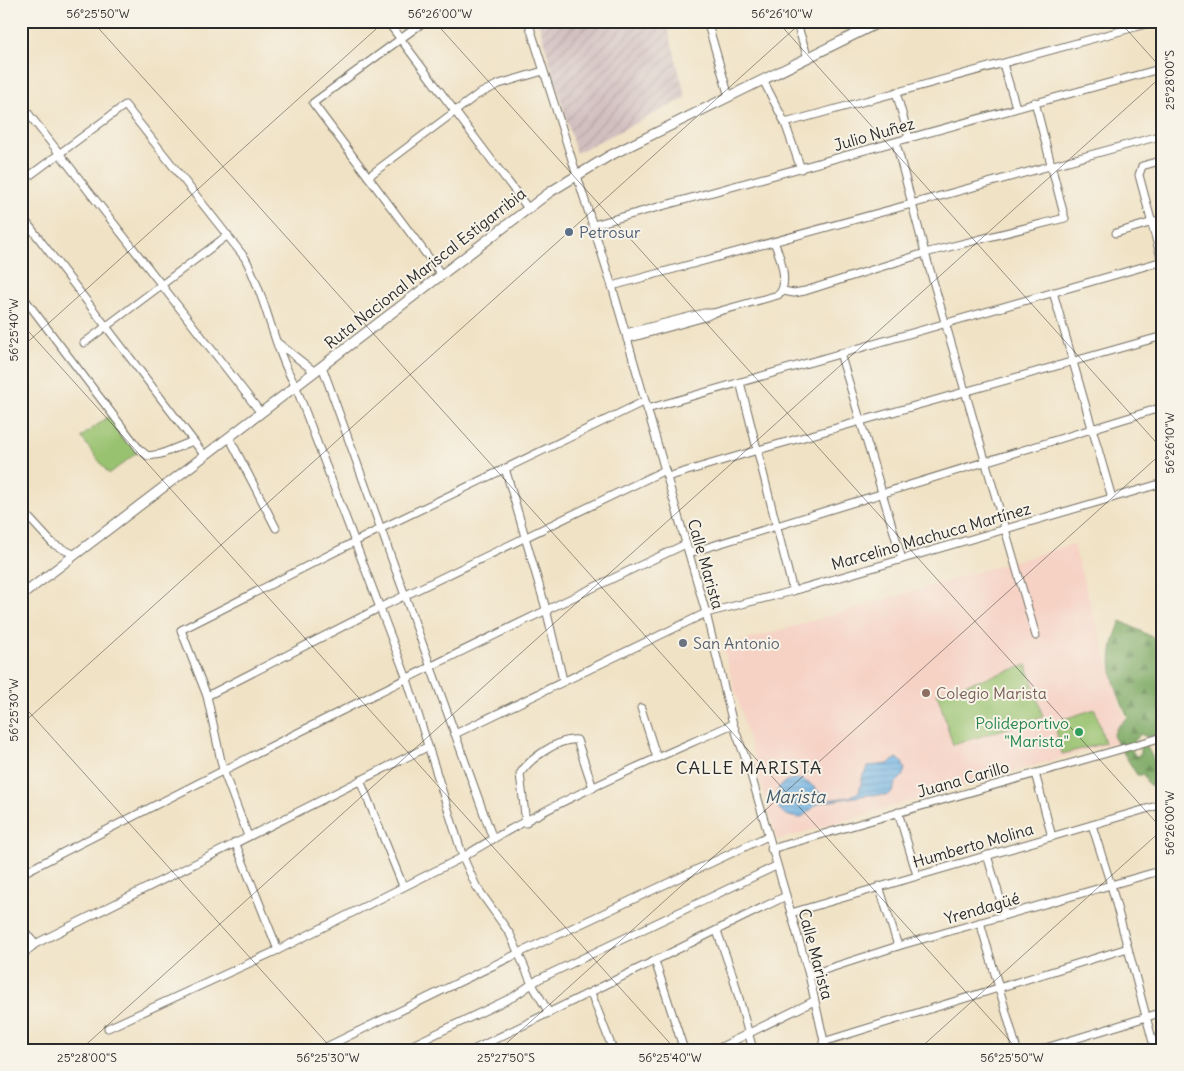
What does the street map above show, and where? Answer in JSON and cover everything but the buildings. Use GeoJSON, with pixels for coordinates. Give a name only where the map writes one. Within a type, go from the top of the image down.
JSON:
{"type":"FeatureCollection","features":[{"type":"Feature","properties":{"kind":"main road","name":"Ruta Nacional Mariscal Estigarribia"},"geometry":{"type":"LineString","coordinates":[[21,596],[296,387],[527,207],[609,156],[882,21]]}},
{"type":"Feature","properties":{"kind":"street"},"geometry":{"type":"LineString","coordinates":[[387,21],[402,38],[527,207]]}},
{"type":"Feature","properties":{"kind":"street"},"geometry":{"type":"LineString","coordinates":[[425,21],[313,103],[440,274]]}},
{"type":"Feature","properties":{"kind":"street","name":"Calle Marista"},"geometry":{"type":"LineString","coordinates":[[528,21],[612,286],[706,613],[734,724],[809,974],[826,1050]]}},
{"type":"Feature","properties":{"kind":"street"},"geometry":{"type":"LineString","coordinates":[[707,21],[729,97]]}},
{"type":"Feature","properties":{"kind":"street"},"geometry":{"type":"LineString","coordinates":[[796,21],[808,58]]}},
{"type":"Feature","properties":{"kind":"street"},"geometry":{"type":"LineString","coordinates":[[786,123],[1157,21]]}},
{"type":"Feature","properties":{"kind":"street"},"geometry":{"type":"LineString","coordinates":[[1003,64],[1016,107]]}},
{"type":"Feature","properties":{"kind":"street","name":"Julio Nuñez"},"geometry":{"type":"LineString","coordinates":[[593,225],[1163,68]]}},
{"type":"Feature","properties":{"kind":"street"},"geometry":{"type":"LineString","coordinates":[[369,176],[477,95],[499,84],[543,71]]}},
{"type":"Feature","properties":{"kind":"street"},"geometry":{"type":"LineString","coordinates":[[763,80],[786,123],[801,169]]}},
{"type":"Feature","properties":{"kind":"street"},"geometry":{"type":"LineString","coordinates":[[896,92],[909,138]]}},
{"type":"Feature","properties":{"kind":"street"},"geometry":{"type":"LineString","coordinates":[[783,291],[794,293],[805,291],[925,253],[1064,217],[1035,102]]}},
{"type":"Feature","properties":{"kind":"street"},"geometry":{"type":"LineString","coordinates":[[21,104],[261,412]]}},
{"type":"Feature","properties":{"kind":"street"},"geometry":{"type":"LineString","coordinates":[[21,182],[125,105],[245,258],[253,273],[278,343],[280,356],[296,387],[406,679],[463,858],[476,886],[510,934],[532,984],[549,1013]]}},
{"type":"Feature","properties":{"kind":"street"},"geometry":{"type":"LineString","coordinates":[[612,286],[1163,135]]}},
{"type":"Feature","properties":{"kind":"street"},"geometry":{"type":"LineString","coordinates":[[896,143],[911,204],[1036,636]]}},
{"type":"Feature","properties":{"kind":"street"},"geometry":{"type":"LineString","coordinates":[[248,836],[223,770],[207,696],[181,630],[505,468],[646,405],[740,382],[1162,262],[1139,175],[1142,166],[1163,160]]}},
{"type":"Feature","properties":{"kind":"street"},"geometry":{"type":"LineString","coordinates":[[21,215],[205,456]]}},
{"type":"Feature","properties":{"kind":"street"},"geometry":{"type":"LineString","coordinates":[[1116,233],[1163,220]]}},
{"type":"Feature","properties":{"kind":"street"},"geometry":{"type":"LineString","coordinates":[[84,343],[228,236]]}},
{"type":"Feature","properties":{"kind":"street"},"geometry":{"type":"LineString","coordinates":[[626,336],[705,317],[713,313],[778,295],[783,291],[784,283],[774,242]]}},
{"type":"Feature","properties":{"kind":"street"},"geometry":{"type":"LineString","coordinates":[[1053,292],[1112,498]]}},
{"type":"Feature","properties":{"kind":"street"},"geometry":{"type":"LineString","coordinates":[[21,294],[139,449],[148,456],[161,454],[194,441]]}},
{"type":"Feature","properties":{"kind":"street"},"geometry":{"type":"LineString","coordinates":[[207,696],[379,608],[526,537],[666,474],[1163,336]]}},
{"type":"Feature","properties":{"kind":"street"},"geometry":{"type":"LineString","coordinates":[[278,343],[318,369],[405,596],[493,839]]}},
{"type":"Feature","properties":{"kind":"street"},"geometry":{"type":"LineString","coordinates":[[840,353],[902,559]]}},
{"type":"Feature","properties":{"kind":"street"},"geometry":{"type":"LineString","coordinates":[[740,382],[793,591]]}},
{"type":"Feature","properties":{"kind":"street"},"geometry":{"type":"LineString","coordinates":[[689,553],[1163,407]]}},
{"type":"Feature","properties":{"kind":"street"},"geometry":{"type":"LineString","coordinates":[[229,437],[276,528]]}},
{"type":"Feature","properties":{"kind":"street"},"geometry":{"type":"LineString","coordinates":[[505,468],[546,609],[563,680]]}},
{"type":"Feature","properties":{"kind":"street","name":"Marcelino Machuca Martínez"},"geometry":{"type":"LineString","coordinates":[[455,734],[563,680],[706,613],[793,591],[1163,483]]}},
{"type":"Feature","properties":{"kind":"street"},"geometry":{"type":"LineString","coordinates":[[21,509],[47,539],[75,555]]}},
{"type":"Feature","properties":{"kind":"street"},"geometry":{"type":"LineString","coordinates":[[21,874],[223,770],[431,668],[546,609],[686,544]]}},
{"type":"Feature","properties":{"kind":"street"},"geometry":{"type":"LineString","coordinates":[[641,708],[657,758]]}},
{"type":"Feature","properties":{"kind":"street"},"geometry":{"type":"LineString","coordinates":[[108,1028],[278,950],[403,886],[463,858],[493,839],[594,788],[734,724]]}},
{"type":"Feature","properties":{"kind":"street","name":"Juana Carillo"},"geometry":{"type":"LineString","coordinates":[[772,849],[1163,736]]}},
{"type":"Feature","properties":{"kind":"street"},"geometry":{"type":"LineString","coordinates":[[526,823],[520,774],[530,763],[560,743],[577,740],[594,788]]}},
{"type":"Feature","properties":{"kind":"street"},"geometry":{"type":"LineString","coordinates":[[21,956],[35,944],[427,746]]}},
{"type":"Feature","properties":{"kind":"street"},"geometry":{"type":"LineString","coordinates":[[1035,773],[1052,836]]}},
{"type":"Feature","properties":{"kind":"street"},"geometry":{"type":"LineString","coordinates":[[360,780],[403,886]]}},
{"type":"Feature","properties":{"kind":"street","name":"Humberto Molina"},"geometry":{"type":"LineString","coordinates":[[791,913],[1163,804]]}},
{"type":"Feature","properties":{"kind":"street"},"geometry":{"type":"LineString","coordinates":[[898,812],[917,875]]}},
{"type":"Feature","properties":{"kind":"street"},"geometry":{"type":"LineString","coordinates":[[1092,825],[1111,885],[1155,1050]]}},
{"type":"Feature","properties":{"kind":"street"},"geometry":{"type":"LineString","coordinates":[[320,1050],[519,953],[768,836]]}},
{"type":"Feature","properties":{"kind":"street"},"geometry":{"type":"LineString","coordinates":[[235,842],[278,950]]}},
{"type":"Feature","properties":{"kind":"street"},"geometry":{"type":"LineString","coordinates":[[987,855],[1005,915]]}},
{"type":"Feature","properties":{"kind":"street"},"geometry":{"type":"LineString","coordinates":[[402,1050],[513,996],[532,984],[776,866]]}},
{"type":"Feature","properties":{"kind":"street","name":"Yrendagüé"},"geometry":{"type":"LineString","coordinates":[[809,974],[898,946],[1163,870]]}},
{"type":"Feature","properties":{"kind":"street"},"geometry":{"type":"LineString","coordinates":[[880,886],[898,946]]}},
{"type":"Feature","properties":{"kind":"street"},"geometry":{"type":"LineString","coordinates":[[473,1050],[786,896]]}},
{"type":"Feature","properties":{"kind":"street"},"geometry":{"type":"LineString","coordinates":[[980,922],[1017,1050]]}},
{"type":"Feature","properties":{"kind":"street"},"geometry":{"type":"LineString","coordinates":[[21,927],[35,944]]}},
{"type":"Feature","properties":{"kind":"street"},"geometry":{"type":"LineString","coordinates":[[717,931],[734,976],[753,1050]]}},
{"type":"Feature","properties":{"kind":"street"},"geometry":{"type":"LineString","coordinates":[[823,1042],[1128,948]]}},
{"type":"Feature","properties":{"kind":"street"},"geometry":{"type":"LineString","coordinates":[[655,962],[684,1050]]}},
{"type":"Feature","properties":{"kind":"street"},"geometry":{"type":"LineString","coordinates":[[591,993],[612,1050]]}},
{"type":"Feature","properties":{"kind":"street"},"geometry":{"type":"LineString","coordinates":[[715,1050],[814,1001]]}},
{"type":"Feature","properties":{"kind":"street"},"geometry":{"type":"LineString","coordinates":[[1039,1050],[1163,1012]]}},
{"type":"Feature","properties":{"kind":"shaded area"},"geometry":{"type":"Polygon","coordinates":[[[538,21],[666,21],[686,98],[576,153],[538,21]]]}},
{"type":"Feature","properties":{"kind":"shaded area","name":"Colegio Marista"},"geometry":{"type":"Polygon","coordinates":[[[1073,544],[1130,738],[777,840],[723,647],[1073,544]]]}},
{"type":"Feature","properties":{"kind":"green space"},"geometry":{"type":"Polygon","coordinates":[[[112,414],[139,451],[109,474],[81,437],[112,414]]]}},
{"type":"Feature","properties":{"kind":"green space"},"geometry":{"type":"Polygon","coordinates":[[[1121,621],[1158,640],[1163,647],[1163,734],[1147,737],[1140,734],[1132,747],[1133,753],[1136,756],[1140,755],[1140,748],[1144,744],[1147,747],[1159,774],[1161,791],[1148,784],[1143,775],[1137,775],[1113,736],[1117,727],[1128,717],[1117,692],[1111,658],[1121,621]]]}},
{"type":"Feature","properties":{"kind":"green space"},"geometry":{"type":"Polygon","coordinates":[[[1027,665],[1043,717],[953,745],[937,693],[1027,665]]]}},
{"type":"Feature","properties":{"kind":"green space","name":"Polideportivo \"Marista\""},"geometry":{"type":"Polygon","coordinates":[[[1095,709],[1105,743],[1062,754],[1054,722],[1095,709]]]}},
{"type":"Feature","properties":{"kind":"water","name":"Marista"},"geometry":{"type":"Polygon","coordinates":[[[897,758],[902,762],[905,770],[902,777],[895,784],[893,791],[887,795],[867,795],[819,803],[801,818],[786,815],[778,807],[776,797],[779,788],[786,781],[797,779],[811,785],[826,800],[849,797],[859,792],[863,775],[869,766],[888,764],[897,758]]]}},
{"type":"Feature","properties":{"kind":"place","name":"Petrosur"},"geometry":{"type":"Point","coordinates":[569,232]}},
{"type":"Feature","properties":{"kind":"place","name":"San Antonio"},"geometry":{"type":"Point","coordinates":[683,643]}},
{"type":"Feature","properties":{"kind":"place","name":"Colegio Marista"},"geometry":{"type":"Point","coordinates":[926,693]}},
{"type":"Feature","properties":{"kind":"place","name":"Polideportivo \"Marista\""},"geometry":{"type":"Point","coordinates":[1079,732]}},
{"type":"Feature","properties":{"kind":"district","name":"CALLE MARISTA"},"geometry":{"type":"Point","coordinates":[749,768]}}]}
